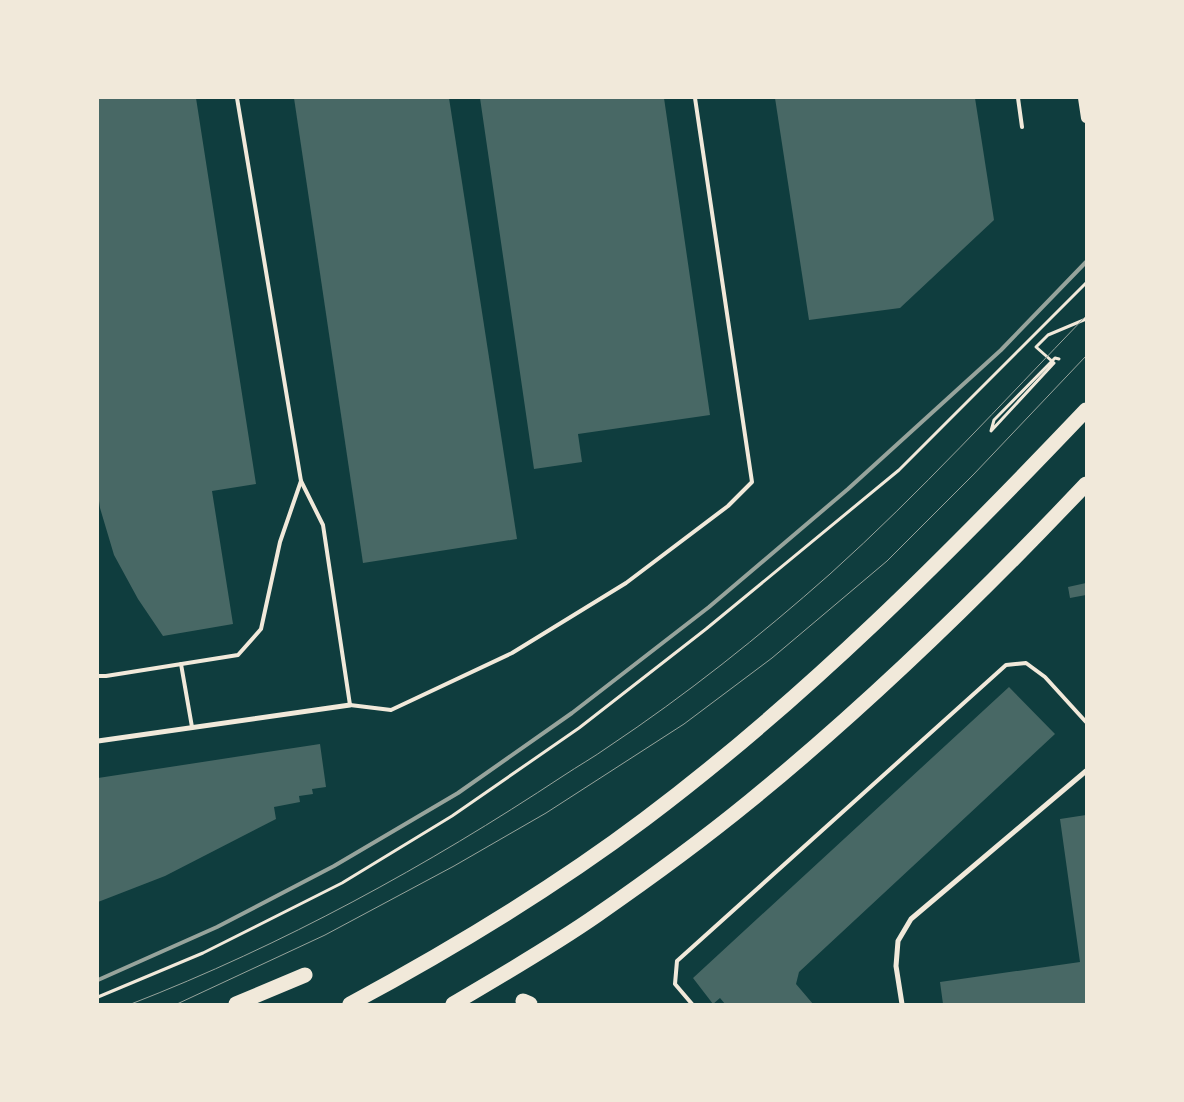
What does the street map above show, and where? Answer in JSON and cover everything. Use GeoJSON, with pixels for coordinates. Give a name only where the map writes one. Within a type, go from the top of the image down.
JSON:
{"type":"FeatureCollection","features":[{"type":"Feature","properties":{"kind":"highway"},"geometry":{"type":"LineString","coordinates":[[350,1004],[417,968],[495,922],[571,872],[645,819],[710,768],[786,704],[857,640],[985,515],[1086,410]]}},
{"type":"Feature","properties":{"kind":"highway"},"geometry":{"type":"LineString","coordinates":[[453,1004],[597,915],[674,860],[749,802],[885,684],[959,613],[1086,484]]}},
{"type":"Feature","properties":{"kind":"highway"},"geometry":{"type":"LineString","coordinates":[[236,1004],[305,975]]}},
{"type":"Feature","properties":{"kind":"main road"},"geometry":{"type":"LineString","coordinates":[[1084,98],[1086,118]]}},
{"type":"Feature","properties":{"kind":"street"},"geometry":{"type":"LineString","coordinates":[[98,741],[350,705]]}},
{"type":"Feature","properties":{"kind":"street"},"geometry":{"type":"LineString","coordinates":[[902,1004],[896,966],[898,941],[911,919],[1086,771]]}},
{"type":"Feature","properties":{"kind":"lane"},"geometry":{"type":"LineString","coordinates":[[237,98],[301,481],[323,525],[350,705],[391,710],[512,653],[626,583],[728,506],[752,482],[696,98]]}},
{"type":"Feature","properties":{"kind":"lane"},"geometry":{"type":"LineString","coordinates":[[1018,98],[1022,128]]}},
{"type":"Feature","properties":{"kind":"lane"},"geometry":{"type":"LineString","coordinates":[[98,676],[238,655],[261,629],[280,542],[301,481]]}},
{"type":"Feature","properties":{"kind":"lane"},"geometry":{"type":"LineString","coordinates":[[692,1004],[675,984],[677,961],[1006,665],[1026,663],[1045,677],[1086,722]]}},
{"type":"Feature","properties":{"kind":"lane"},"geometry":{"type":"LineString","coordinates":[[181,664],[192,728]]}},
{"type":"Feature","properties":{"kind":"path"},"geometry":{"type":"LineString","coordinates":[[98,997],[203,953],[342,883],[452,816],[578,728],[706,629],[899,470],[1086,283]]}},
{"type":"Feature","properties":{"kind":"path"},"geometry":{"type":"LineString","coordinates":[[1054,363],[1036,347],[1048,335],[1086,319]]}},
{"type":"Feature","properties":{"kind":"path"},"geometry":{"type":"LineString","coordinates":[[1055,358],[1059,359],[1054,363],[991,431],[994,420],[1055,358]]}},
{"type":"Feature","properties":{"kind":"building"},"geometry":{"type":"Polygon","coordinates":[[[98,98],[196,98],[256,484],[212,491],[233,624],[163,636],[138,599],[114,555],[100,508],[98,494],[98,98]]]}},
{"type":"Feature","properties":{"kind":"building"},"geometry":{"type":"Polygon","coordinates":[[[294,98],[449,98],[517,539],[363,563],[294,98]]]}},
{"type":"Feature","properties":{"kind":"building"},"geometry":{"type":"Polygon","coordinates":[[[480,98],[664,98],[710,415],[578,434],[582,462],[534,469],[480,98]]]}},
{"type":"Feature","properties":{"kind":"building"},"geometry":{"type":"Polygon","coordinates":[[[775,98],[975,98],[994,220],[900,308],[809,320],[775,98]]]}},
{"type":"Feature","properties":{"kind":"building"},"geometry":{"type":"Polygon","coordinates":[[[1086,583],[1086,595],[1070,598],[1068,587],[1086,583]]]}},
{"type":"Feature","properties":{"kind":"building"},"geometry":{"type":"Polygon","coordinates":[[[1009,687],[1055,734],[799,972],[796,984],[813,1004],[725,1004],[720,998],[713,1004],[693,978],[1009,687]]]}},
{"type":"Feature","properties":{"kind":"building"},"geometry":{"type":"Polygon","coordinates":[[[320,744],[326,787],[312,789],[313,794],[299,796],[300,802],[274,807],[276,819],[165,876],[98,902],[98,778],[320,744]]]}},
{"type":"Feature","properties":{"kind":"building"},"geometry":{"type":"Polygon","coordinates":[[[1086,815],[1086,1004],[943,1004],[940,982],[1080,962],[1060,819],[1086,815]]]}},
{"type":"Feature","properties":{"kind":"tram line"},"geometry":{"type":"LineString","coordinates":[[131,1004],[243,956],[353,902],[512,809],[603,751],[666,707],[777,620],[830,574],[896,512],[1086,316]]}},
{"type":"Feature","properties":{"kind":"tram line"},"geometry":{"type":"LineString","coordinates":[[177,1004],[325,935],[454,866],[546,813],[684,724],[772,658],[887,561],[974,474],[1086,356]]}},
{"type":"Feature","properties":{"kind":"railway"},"geometry":{"type":"LineString","coordinates":[[98,980],[217,927],[334,866],[458,793],[572,713],[709,607],[848,489],[1001,350],[1086,262]]}}]}
